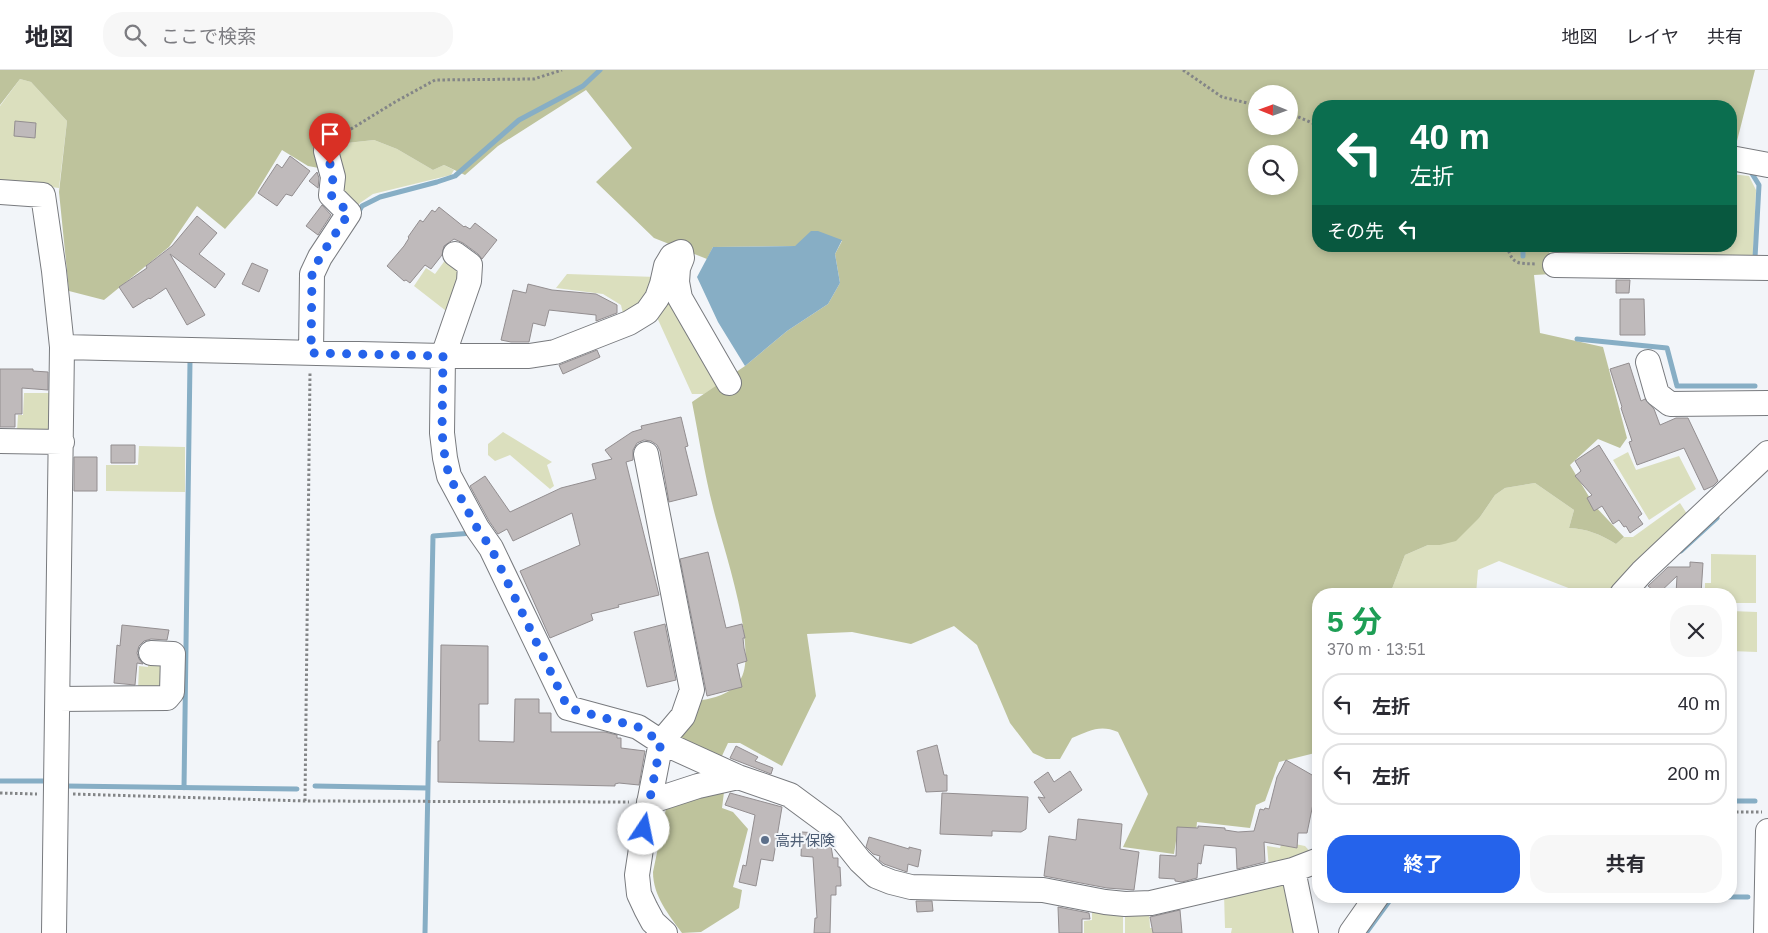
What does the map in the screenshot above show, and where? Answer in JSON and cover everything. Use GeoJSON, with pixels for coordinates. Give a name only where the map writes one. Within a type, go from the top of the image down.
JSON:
{"type":"FeatureCollection","features":[{"type":"Feature","properties":{"kind":"street"},"geometry":{"type":"LineString","coordinates":[[311,353],[312,274],[320,257],[349,213],[331,195],[333,177],[326,151]]}},
{"type":"Feature","properties":{"kind":"street"},"geometry":{"type":"LineString","coordinates":[[1737,159],[1768,165]]}},
{"type":"Feature","properties":{"kind":"street"},"geometry":{"type":"LineString","coordinates":[[0,192],[43,195],[62,347],[54,933]]}},
{"type":"Feature","properties":{"kind":"street"},"geometry":{"type":"LineString","coordinates":[[62,347],[443,356],[528,356],[555,352],[628,323],[647,312],[657,298],[666,266],[672,256],[681,252],[682,258],[678,268],[677,282],[680,298],[729,383]]}},
{"type":"Feature","properties":{"kind":"street"},"geometry":{"type":"LineString","coordinates":[[455,254],[470,265],[469,281],[443,356],[442,433],[449,476],[477,528],[491,548],[568,708],[638,727],[661,742],[738,777],[790,795],[832,826],[860,861],[876,876],[911,887],[1043,890],[1125,904],[1152,902],[1293,870],[1312,863]]}},
{"type":"Feature","properties":{"kind":"street"},"geometry":{"type":"LineString","coordinates":[[1555,265],[1768,268]]}},
{"type":"Feature","properties":{"kind":"street"},"geometry":{"type":"LineString","coordinates":[[1648,362],[1657,394],[1670,404],[1768,403]]}},
{"type":"Feature","properties":{"kind":"street"},"geometry":{"type":"LineString","coordinates":[[0,440],[62,442]]}},
{"type":"Feature","properties":{"kind":"street"},"geometry":{"type":"LineString","coordinates":[[1627,588],[1768,453]]}},
{"type":"Feature","properties":{"kind":"street"},"geometry":{"type":"LineString","coordinates":[[646,454],[692,690],[683,716],[661,742],[637,875],[639,894],[653,922],[665,933]]}},
{"type":"Feature","properties":{"kind":"street"},"geometry":{"type":"LineString","coordinates":[[58,699],[167,698],[172,692],[173,654],[151,653]]}},
{"type":"Feature","properties":{"kind":"street"},"geometry":{"type":"LineString","coordinates":[[649,802],[698,786],[738,777]]}},
{"type":"Feature","properties":{"kind":"street"},"geometry":{"type":"LineString","coordinates":[[1766,933],[1768,831]]}},
{"type":"Feature","properties":{"kind":"street"},"geometry":{"type":"LineString","coordinates":[[1293,870],[1306,933]]}},
{"type":"Feature","properties":{"kind":"street"},"geometry":{"type":"LineString","coordinates":[[1351,933],[1373,903]]}},
{"type":"Feature","properties":{"kind":"path"},"geometry":{"type":"LineString","coordinates":[[326,151],[334,140],[395,102],[435,80],[534,79],[562,70]]}},
{"type":"Feature","properties":{"kind":"path"},"geometry":{"type":"LineString","coordinates":[[1183,70],[1222,97],[1248,103]]}},
{"type":"Feature","properties":{"kind":"path"},"geometry":{"type":"LineString","coordinates":[[1298,117],[1312,123]]}},
{"type":"Feature","properties":{"kind":"path"},"geometry":{"type":"LineString","coordinates":[[1509,252],[1511,258],[1518,263],[1555,265]]}},
{"type":"Feature","properties":{"kind":"path"},"geometry":{"type":"LineString","coordinates":[[305,801],[311,353]]}},
{"type":"Feature","properties":{"kind":"path"},"geometry":{"type":"LineString","coordinates":[[0,793],[305,801],[649,802]]}},
{"type":"Feature","properties":{"kind":"path"},"geometry":{"type":"LineString","coordinates":[[1737,812],[1768,812]]}},
{"type":"Feature","properties":{"kind":"green space"},"geometry":{"type":"Polygon","coordinates":[[[0,70],[1755,70],[1737,141],[1737,100],[1312,100],[1312,252],[1550,253],[1552,274],[1534,275],[1540,333],[1603,347],[1627,438],[1620,448],[1598,439],[1570,465],[1594,505],[1624,537],[1616,544],[1593,533],[1569,528],[1574,510],[1535,483],[1505,488],[1495,495],[1480,517],[1456,541],[1440,545],[1428,545],[1405,555],[1392,588],[1312,588],[1312,754],[1279,762],[1265,801],[1256,805],[1250,828],[1197,822],[1195,843],[1176,841],[1174,854],[1123,847],[1148,794],[1118,732],[1100,729],[1072,738],[1060,759],[1046,759],[1033,753],[1010,723],[977,645],[954,626],[911,644],[852,632],[807,634],[816,696],[782,766],[740,743],[728,743],[721,758],[680,737],[698,701],[716,697],[727,692],[740,680],[745,666],[745,646],[737,595],[710,494],[692,402],[745,366],[787,331],[828,304],[840,283],[835,254],[842,241],[795,246],[713,247],[707,259],[654,238],[596,182],[632,148],[586,90],[498,146],[465,175],[444,165],[433,170],[397,149],[374,140],[320,146],[319,168],[308,166],[282,150],[254,196],[225,229],[197,206],[169,247],[104,300],[69,291],[59,192],[67,121],[31,82],[20,79],[0,105],[0,70]]]}},
{"type":"Feature","properties":{"kind":"green space"},"geometry":{"type":"Polygon","coordinates":[[[20,79],[31,82],[67,121],[59,188],[0,181],[0,106],[20,79]]]}},
{"type":"Feature","properties":{"kind":"green space"},"geometry":{"type":"Polygon","coordinates":[[[374,140],[397,149],[433,170],[444,165],[454,170],[451,175],[373,194],[356,208],[340,195],[329,145],[374,140]]]}},
{"type":"Feature","properties":{"kind":"green space"},"geometry":{"type":"Polygon","coordinates":[[[1737,175],[1749,176],[1756,190],[1753,260],[1550,257],[1549,252],[1737,252],[1737,175]]]}},
{"type":"Feature","properties":{"kind":"green space"},"geometry":{"type":"Polygon","coordinates":[[[446,259],[461,273],[450,314],[414,286],[426,268],[435,274],[446,259]]]}},
{"type":"Feature","properties":{"kind":"green space"},"geometry":{"type":"Polygon","coordinates":[[[567,274],[656,277],[655,294],[624,318],[621,305],[603,294],[556,288],[567,274]]]}},
{"type":"Feature","properties":{"kind":"green space"},"geometry":{"type":"Polygon","coordinates":[[[665,295],[725,380],[704,394],[692,394],[655,313],[665,295]]]}},
{"type":"Feature","properties":{"kind":"green space"},"geometry":{"type":"Polygon","coordinates":[[[24,393],[51,393],[50,432],[17,431],[18,415],[23,415],[24,393]]]}},
{"type":"Feature","properties":{"kind":"green space"},"geometry":{"type":"Polygon","coordinates":[[[503,432],[552,462],[547,465],[554,486],[550,489],[510,455],[495,461],[488,455],[488,444],[503,432]]]}},
{"type":"Feature","properties":{"kind":"green space"},"geometry":{"type":"Polygon","coordinates":[[[139,446],[185,447],[185,492],[106,491],[106,465],[138,465],[139,446]]]}},
{"type":"Feature","properties":{"kind":"green space"},"geometry":{"type":"Polygon","coordinates":[[[1628,452],[1636,470],[1679,456],[1696,489],[1649,520],[1613,460],[1628,452]]]}},
{"type":"Feature","properties":{"kind":"green space"},"geometry":{"type":"Polygon","coordinates":[[[1535,483],[1574,510],[1569,528],[1593,533],[1616,544],[1624,537],[1633,537],[1680,503],[1689,517],[1616,588],[1569,588],[1499,561],[1478,570],[1476,588],[1392,588],[1405,555],[1428,545],[1440,545],[1480,517],[1495,495],[1505,488],[1535,483]]]}},
{"type":"Feature","properties":{"kind":"green space"},"geometry":{"type":"Polygon","coordinates":[[[1711,554],[1756,555],[1756,603],[1737,603],[1737,588],[1705,588],[1705,583],[1711,583],[1711,554]]]}},
{"type":"Feature","properties":{"kind":"green space"},"geometry":{"type":"Polygon","coordinates":[[[1737,611],[1757,612],[1757,652],[1737,651],[1737,611]]]}},
{"type":"Feature","properties":{"kind":"green space"},"geometry":{"type":"Polygon","coordinates":[[[148,659],[166,668],[159,690],[138,690],[139,666],[148,667],[148,659]]]}},
{"type":"Feature","properties":{"kind":"green space"},"geometry":{"type":"Polygon","coordinates":[[[725,784],[722,808],[733,812],[748,829],[733,887],[742,890],[739,908],[701,932],[682,933],[659,897],[653,872],[668,799],[725,784]]]}},
{"type":"Feature","properties":{"kind":"green space"},"geometry":{"type":"Polygon","coordinates":[[[1285,842],[1305,846],[1312,854],[1312,858],[1269,868],[1267,846],[1280,848],[1281,845],[1284,845],[1285,842]]]}},
{"type":"Feature","properties":{"kind":"green space"},"geometry":{"type":"Polygon","coordinates":[[[1288,883],[1298,933],[1231,933],[1232,928],[1225,928],[1224,894],[1288,883]]]}},
{"type":"Feature","properties":{"kind":"green space"},"geometry":{"type":"Polygon","coordinates":[[[1092,905],[1123,910],[1123,933],[1084,933],[1084,921],[1092,920],[1092,905]]]}},
{"type":"Feature","properties":{"kind":"green space"},"geometry":{"type":"Polygon","coordinates":[[[1125,909],[1149,909],[1150,928],[1152,928],[1153,933],[1125,933],[1125,909]]]}},
{"type":"Feature","properties":{"kind":"water"},"geometry":{"type":"Polygon","coordinates":[[[811,231],[818,231],[842,240],[835,254],[840,283],[828,304],[787,331],[745,366],[718,322],[697,277],[713,247],[795,246],[811,231]]]}},
{"type":"Feature","properties":{"kind":"building"},"geometry":{"type":"Polygon","coordinates":[[[15,121],[36,123],[35,138],[14,136],[15,121]]]}},
{"type":"Feature","properties":{"kind":"building"},"geometry":{"type":"Polygon","coordinates":[[[290,156],[310,171],[292,196],[286,194],[277,206],[258,193],[277,164],[282,168],[290,156]]]}},
{"type":"Feature","properties":{"kind":"building"},"geometry":{"type":"Polygon","coordinates":[[[317,172],[319,178],[318,188],[309,181],[317,172]]]}},
{"type":"Feature","properties":{"kind":"building"},"geometry":{"type":"Polygon","coordinates":[[[322,205],[331,215],[318,235],[306,226],[322,205]]]}},
{"type":"Feature","properties":{"kind":"building"},"geometry":{"type":"Polygon","coordinates":[[[439,207],[464,227],[470,229],[475,223],[497,240],[482,259],[463,243],[454,239],[444,246],[442,255],[431,269],[425,265],[410,283],[406,280],[404,281],[387,266],[404,246],[420,220],[423,222],[432,210],[435,212],[439,207]]]}},
{"type":"Feature","properties":{"kind":"building"},"geometry":{"type":"Polygon","coordinates":[[[197,216],[217,233],[199,254],[225,274],[215,288],[170,254],[205,315],[187,325],[166,288],[133,308],[119,287],[147,268],[146,266],[172,246],[197,216]]]}},
{"type":"Feature","properties":{"kind":"building"},"geometry":{"type":"Polygon","coordinates":[[[252,263],[268,270],[259,292],[242,284],[252,263]]]}},
{"type":"Feature","properties":{"kind":"building"},"geometry":{"type":"Polygon","coordinates":[[[1616,280],[1630,280],[1629,293],[1616,293],[1616,280]]]}},
{"type":"Feature","properties":{"kind":"building"},"geometry":{"type":"Polygon","coordinates":[[[528,284],[552,290],[596,294],[617,305],[617,313],[596,321],[596,315],[549,310],[545,326],[533,323],[529,342],[501,340],[513,290],[526,293],[528,284]]]}},
{"type":"Feature","properties":{"kind":"building"},"geometry":{"type":"Polygon","coordinates":[[[1620,299],[1644,299],[1645,335],[1620,335],[1620,299]]]}},
{"type":"Feature","properties":{"kind":"building"},"geometry":{"type":"Polygon","coordinates":[[[597,350],[600,357],[563,374],[559,365],[597,350]]]}},
{"type":"Feature","properties":{"kind":"building"},"geometry":{"type":"Polygon","coordinates":[[[1629,363],[1641,401],[1645,399],[1654,409],[1660,425],[1676,418],[1688,418],[1718,481],[1713,486],[1704,490],[1684,448],[1637,465],[1629,442],[1632,441],[1610,369],[1629,363]]]}},
{"type":"Feature","properties":{"kind":"building"},"geometry":{"type":"Polygon","coordinates":[[[0,369],[33,369],[33,371],[48,372],[48,390],[22,388],[22,414],[15,414],[15,427],[0,427],[0,369]]]}},
{"type":"Feature","properties":{"kind":"building"},"geometry":{"type":"Polygon","coordinates":[[[681,417],[688,446],[685,447],[697,495],[669,502],[660,451],[657,445],[651,441],[644,440],[637,443],[633,450],[633,460],[626,462],[659,595],[591,614],[593,620],[550,638],[520,571],[580,545],[572,513],[513,541],[507,529],[498,534],[470,486],[485,476],[510,512],[561,488],[596,479],[592,464],[612,459],[605,450],[632,432],[642,429],[641,426],[681,417]]]}},
{"type":"Feature","properties":{"kind":"building"},"geometry":{"type":"Polygon","coordinates":[[[111,445],[135,445],[135,463],[111,463],[111,445]]]}},
{"type":"Feature","properties":{"kind":"building"},"geometry":{"type":"Polygon","coordinates":[[[1599,445],[1642,514],[1638,517],[1643,524],[1630,533],[1619,520],[1613,524],[1602,506],[1594,511],[1587,498],[1592,495],[1575,476],[1581,471],[1575,461],[1599,445]]]}},
{"type":"Feature","properties":{"kind":"building"},"geometry":{"type":"Polygon","coordinates":[[[74,457],[97,457],[97,491],[74,491],[74,457]]]}},
{"type":"Feature","properties":{"kind":"building"},"geometry":{"type":"Polygon","coordinates":[[[708,552],[726,628],[742,624],[747,661],[737,664],[742,687],[707,696],[680,559],[708,552]]]}},
{"type":"Feature","properties":{"kind":"building"},"geometry":{"type":"Polygon","coordinates":[[[1690,562],[1703,563],[1701,588],[1676,588],[1677,576],[1664,588],[1650,588],[1648,586],[1668,567],[1690,567],[1690,562]]]}},
{"type":"Feature","properties":{"kind":"building"},"geometry":{"type":"Polygon","coordinates":[[[665,624],[676,680],[647,687],[634,632],[665,624]]]}},
{"type":"Feature","properties":{"kind":"building"},"geometry":{"type":"Polygon","coordinates":[[[122,625],[169,630],[167,640],[151,639],[144,641],[139,646],[137,653],[143,664],[137,663],[135,685],[114,683],[117,645],[120,646],[122,625]]]}},
{"type":"Feature","properties":{"kind":"building"},"geometry":{"type":"Polygon","coordinates":[[[441,645],[488,646],[488,704],[479,704],[479,741],[514,742],[515,699],[539,699],[539,713],[551,713],[551,732],[605,732],[621,738],[621,748],[645,751],[639,785],[619,783],[615,784],[615,786],[438,782],[441,645]]]}},
{"type":"Feature","properties":{"kind":"building"},"geometry":{"type":"Polygon","coordinates":[[[937,745],[944,775],[947,775],[947,791],[926,792],[917,751],[937,745]]]}},
{"type":"Feature","properties":{"kind":"building"},"geometry":{"type":"Polygon","coordinates":[[[736,746],[758,757],[755,761],[773,768],[771,774],[730,758],[736,746]]]}},
{"type":"Feature","properties":{"kind":"building"},"geometry":{"type":"Polygon","coordinates":[[[1286,760],[1312,775],[1312,809],[1307,833],[1298,833],[1297,848],[1264,842],[1265,862],[1237,869],[1236,848],[1204,845],[1201,864],[1198,863],[1197,878],[1182,882],[1175,881],[1175,879],[1159,878],[1160,855],[1176,856],[1177,827],[1198,828],[1198,826],[1225,828],[1225,830],[1238,832],[1254,831],[1260,809],[1269,809],[1277,777],[1286,760]]]}},
{"type":"Feature","properties":{"kind":"building"},"geometry":{"type":"Polygon","coordinates":[[[1070,771],[1082,790],[1049,813],[1038,797],[1045,798],[1034,782],[1048,772],[1054,782],[1070,771]]]}},
{"type":"Feature","properties":{"kind":"building"},"geometry":{"type":"Polygon","coordinates":[[[730,793],[782,807],[773,861],[761,859],[756,886],[739,882],[743,865],[746,866],[755,815],[725,805],[730,793]]]}},
{"type":"Feature","properties":{"kind":"building"},"geometry":{"type":"Polygon","coordinates":[[[942,793],[1028,797],[1026,829],[1021,832],[992,831],[992,836],[940,834],[942,793]]]}},
{"type":"Feature","properties":{"kind":"building"},"geometry":{"type":"Polygon","coordinates":[[[1078,819],[1122,824],[1120,849],[1139,852],[1134,890],[1107,888],[1044,876],[1049,836],[1076,840],[1078,819]]]}},
{"type":"Feature","properties":{"kind":"building"},"geometry":{"type":"Polygon","coordinates":[[[802,832],[818,833],[831,846],[833,858],[838,858],[841,886],[836,886],[836,895],[831,895],[830,933],[814,933],[815,918],[817,918],[813,857],[801,856],[802,832]]]}},
{"type":"Feature","properties":{"kind":"building"},"geometry":{"type":"Polygon","coordinates":[[[869,837],[909,849],[909,847],[921,850],[918,867],[908,864],[907,872],[884,864],[879,860],[880,856],[873,854],[866,847],[869,837]]]}},
{"type":"Feature","properties":{"kind":"building"},"geometry":{"type":"Polygon","coordinates":[[[916,901],[932,901],[933,911],[917,912],[916,901]]]}},
{"type":"Feature","properties":{"kind":"building"},"geometry":{"type":"Polygon","coordinates":[[[1058,907],[1089,913],[1090,919],[1082,919],[1082,933],[1059,933],[1058,907]]]}},
{"type":"Feature","properties":{"kind":"building"},"geometry":{"type":"Polygon","coordinates":[[[1180,910],[1182,933],[1153,933],[1150,917],[1180,910]]]}},
{"type":"Feature","properties":{"kind":"waterway"},"geometry":{"type":"LineString","coordinates":[[358,213],[362,206],[380,197],[455,176],[519,120],[583,86],[600,70]]}},
{"type":"Feature","properties":{"kind":"waterway"},"geometry":{"type":"LineString","coordinates":[[1748,171],[1751,172],[1759,185],[1755,258]]}},
{"type":"Feature","properties":{"kind":"waterway"},"geometry":{"type":"LineString","coordinates":[[1577,339],[1667,348],[1677,386],[1755,386]]}},
{"type":"Feature","properties":{"kind":"waterway"},"geometry":{"type":"LineString","coordinates":[[184,788],[190,361]]}},
{"type":"Feature","properties":{"kind":"waterway"},"geometry":{"type":"LineString","coordinates":[[1681,551],[1717,518]]}},
{"type":"Feature","properties":{"kind":"waterway"},"geometry":{"type":"LineString","coordinates":[[425,933],[433,536],[473,533]]}},
{"type":"Feature","properties":{"kind":"waterway"},"geometry":{"type":"LineString","coordinates":[[0,781],[48,781]]}},
{"type":"Feature","properties":{"kind":"waterway"},"geometry":{"type":"LineString","coordinates":[[66,786],[297,789]]}},
{"type":"Feature","properties":{"kind":"waterway"},"geometry":{"type":"LineString","coordinates":[[315,786],[427,788]]}},
{"type":"Feature","properties":{"kind":"waterway"},"geometry":{"type":"LineString","coordinates":[[1737,801],[1755,801]]}},
{"type":"Feature","properties":{"kind":"waterway"},"geometry":{"type":"LineString","coordinates":[[1737,897],[1748,897]]}},
{"type":"Feature","properties":{"kind":"waterway"},"geometry":{"type":"LineString","coordinates":[[1366,933],[1388,903]]}},
{"type":"Feature","properties":{"kind":"place","name":"高井保険"},"geometry":{"type":"Point","coordinates":[765,840]}},
{"type":"Feature","properties":{"kind":"route"},"geometry":{"type":"LineString","coordinates":[[330,164],[333,177],[331,195],[349,213],[320,257],[312,274],[311,353],[443,356],[442,433],[449,476],[477,528],[491,548],[568,708],[638,727],[661,742],[644,829]]}}]}
